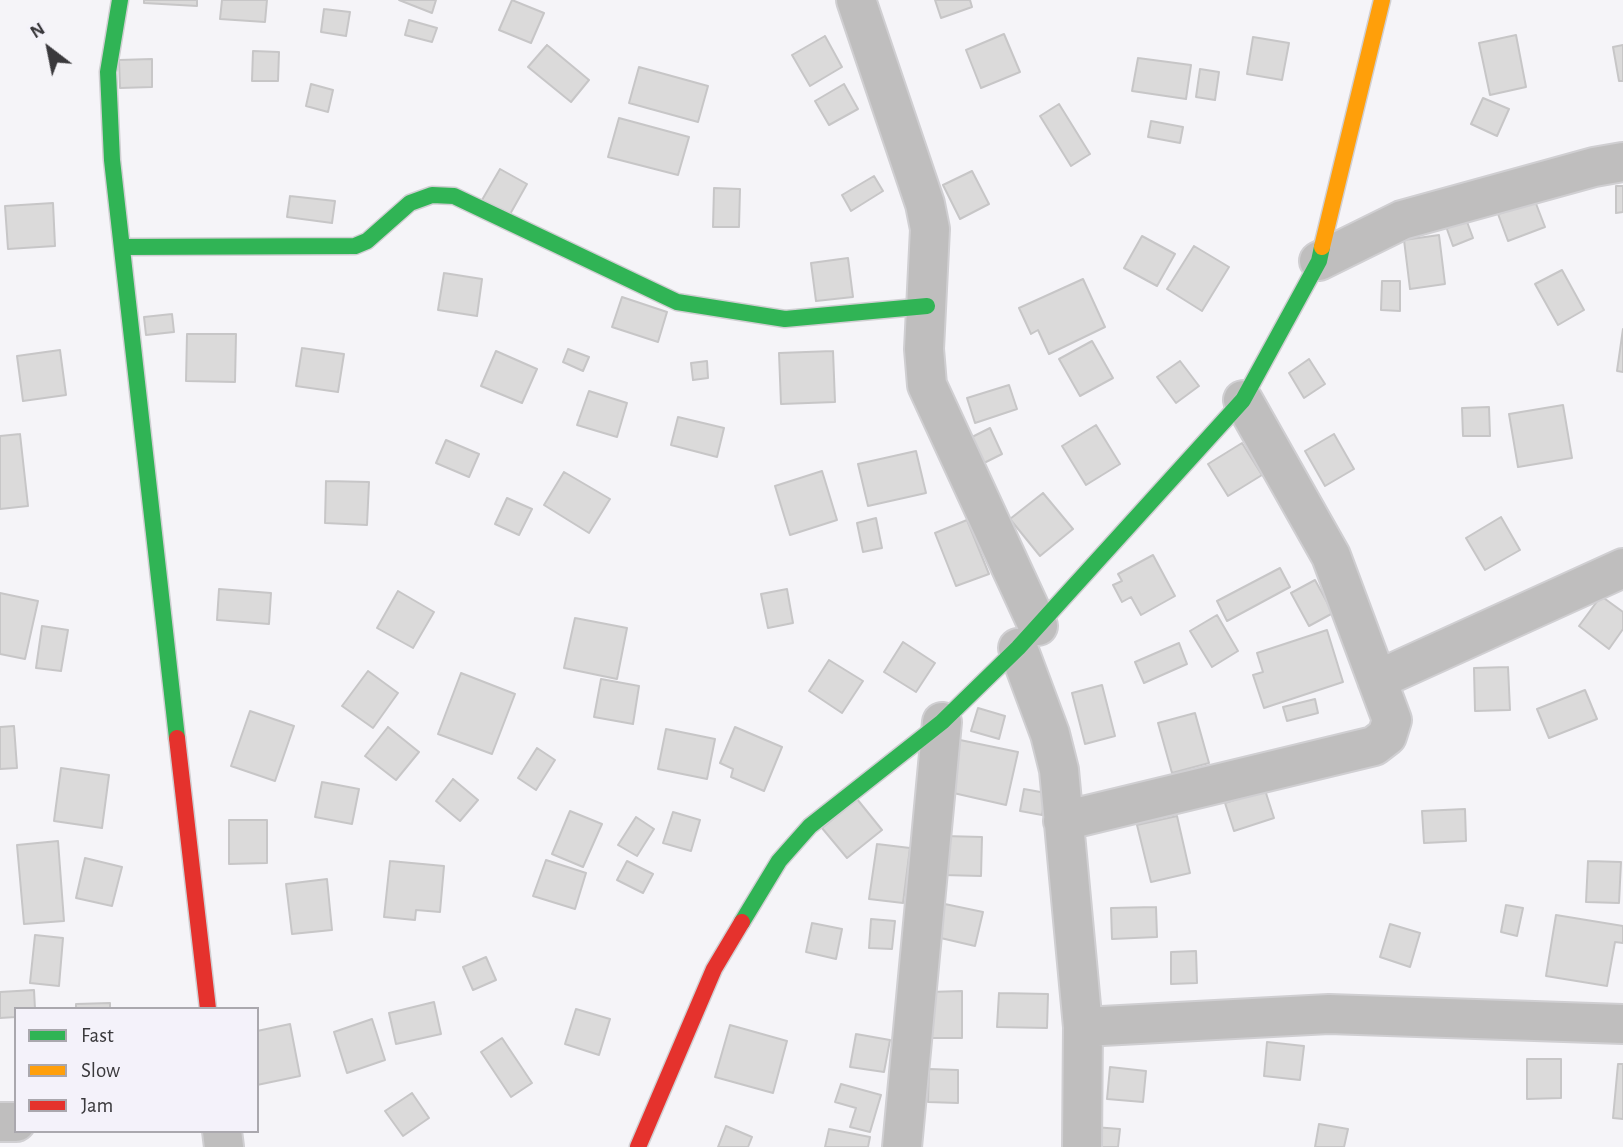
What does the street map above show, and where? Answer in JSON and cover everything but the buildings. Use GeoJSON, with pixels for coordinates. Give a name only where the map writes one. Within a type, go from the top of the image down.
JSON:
{"type":"FeatureCollection","features":[{"type":"Feature","properties":{"kind":"street"},"geometry":{"type":"LineString","coordinates":[[120,0],[108,72],[112,160],[208,1007]]}},
{"type":"Feature","properties":{"kind":"street"},"geometry":{"type":"LineString","coordinates":[[856,0],[925,204],[930,229],[924,348],[927,385],[1028,637],[1059,770],[1083,1027],[1082,1147]]}},
{"type":"Feature","properties":{"kind":"street"},"geometry":{"type":"LineString","coordinates":[[638,1147],[714,970],[779,861],[810,826],[844,796],[942,722],[1028,637],[1242,400],[1319,261],[1382,0]]}},
{"type":"Feature","properties":{"kind":"street"},"geometry":{"type":"LineString","coordinates":[[1319,261],[1402,220],[1594,167],[1623,162]]}},
{"type":"Feature","properties":{"kind":"street"},"geometry":{"type":"LineString","coordinates":[[123,247],[355,246],[367,241],[410,203],[432,195],[454,196],[677,302],[786,319],[927,306]]}},
{"type":"Feature","properties":{"kind":"street"},"geometry":{"type":"LineString","coordinates":[[1063,821],[1374,746],[1387,736],[1392,720],[1331,556],[1242,400]]}},
{"type":"Feature","properties":{"kind":"street"},"geometry":{"type":"LineString","coordinates":[[1377,680],[1623,568]]}},
{"type":"Feature","properties":{"kind":"street"},"geometry":{"type":"LineString","coordinates":[[902,1147],[942,722]]}},
{"type":"Feature","properties":{"kind":"street"},"geometry":{"type":"LineString","coordinates":[[1083,1027],[1329,1014],[1623,1024]]}},
{"type":"Feature","properties":{"kind":"traffic: fast"},"geometry":{"type":"LineString","coordinates":[[120,0],[108,72],[112,160],[177,738]]}},
{"type":"Feature","properties":{"kind":"traffic: fast"},"geometry":{"type":"LineString","coordinates":[[123,247],[355,246],[367,241],[410,203],[432,195],[454,196],[677,302],[785,319],[927,306]]}},
{"type":"Feature","properties":{"kind":"traffic: fast"},"geometry":{"type":"LineString","coordinates":[[742,922],[779,861],[810,826],[942,722],[1018,648],[1243,400],[1319,261],[1322,247]]}},
{"type":"Feature","properties":{"kind":"traffic: slow"},"geometry":{"type":"LineString","coordinates":[[1322,247],[1382,0]]}},
{"type":"Feature","properties":{"kind":"traffic: jam"},"geometry":{"type":"LineString","coordinates":[[177,738],[208,1007]]}},
{"type":"Feature","properties":{"kind":"traffic: jam"},"geometry":{"type":"LineString","coordinates":[[638,1147],[714,969],[742,922]]}}]}
